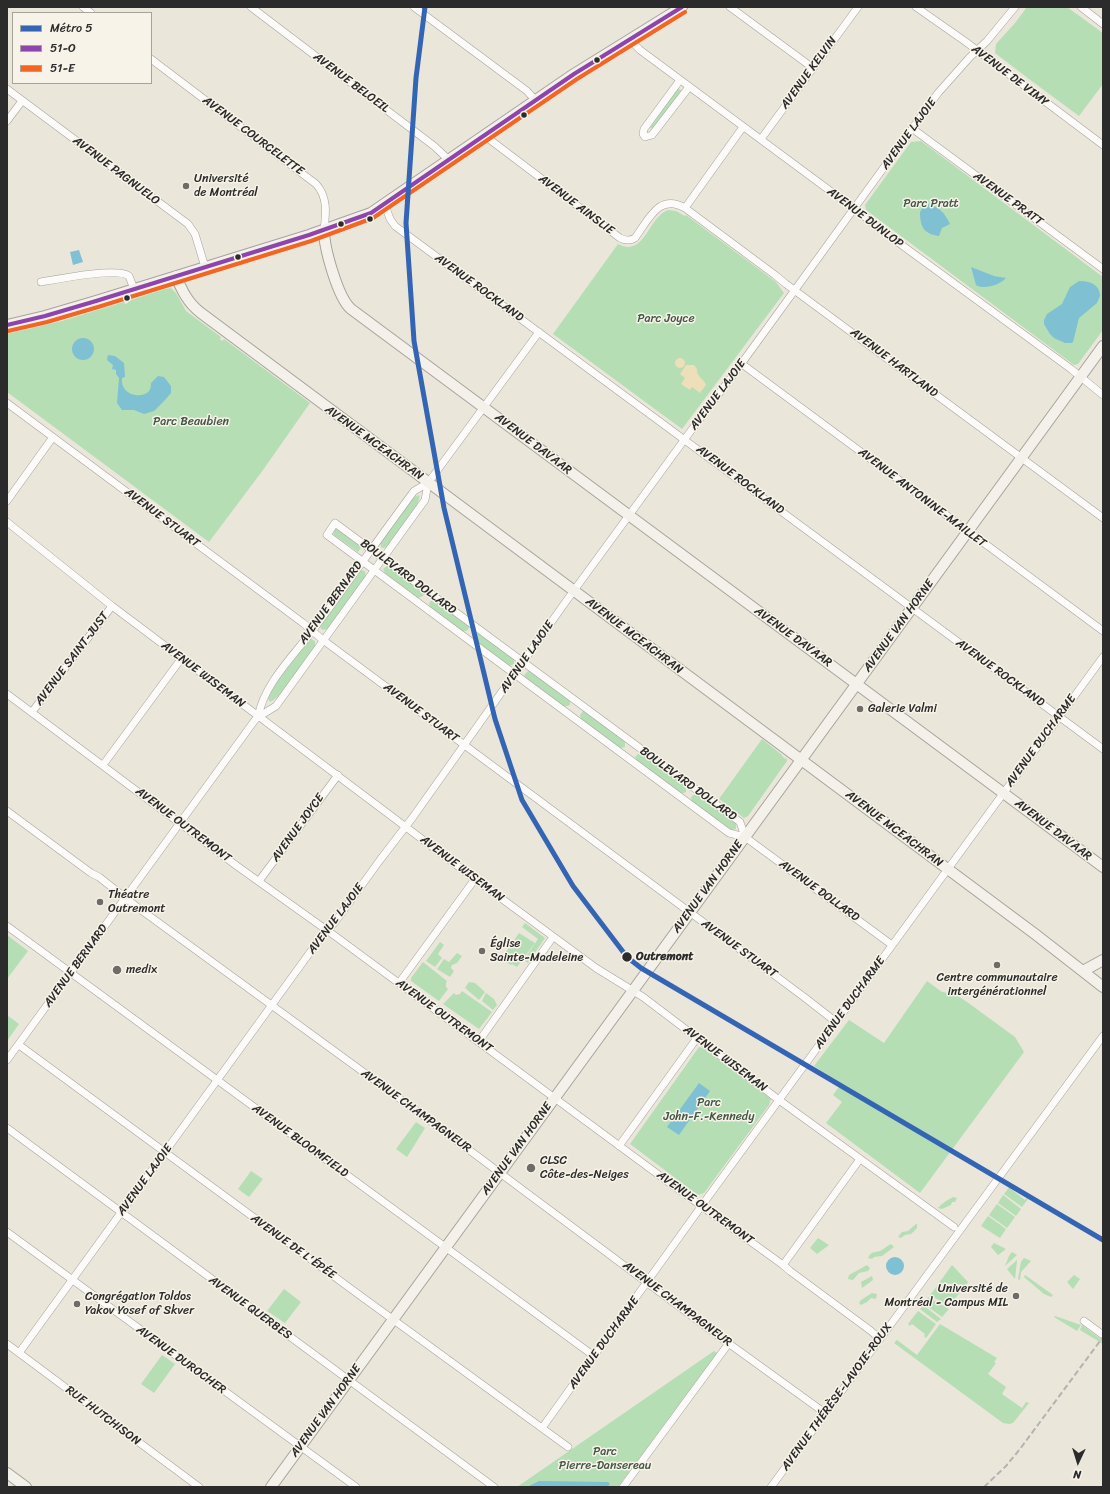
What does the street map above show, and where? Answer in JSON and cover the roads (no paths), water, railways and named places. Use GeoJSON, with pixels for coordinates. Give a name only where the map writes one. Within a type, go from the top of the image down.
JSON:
{"type":"FeatureCollection","features":[{"type":"Feature","properties":{"kind":"street","name":"AVENUE BELOEIL"},"geometry":{"type":"LineString","coordinates":[[251,7],[434,146],[450,160]]}},
{"type":"Feature","properties":{"kind":"street"},"geometry":{"type":"LineString","coordinates":[[414,7],[527,91],[536,101]]}},
{"type":"Feature","properties":{"kind":"street"},"geometry":{"type":"LineString","coordinates":[[7,325],[134,289],[362,218],[385,205],[629,39],[682,7]]}},
{"type":"Feature","properties":{"kind":"street"},"geometry":{"type":"LineString","coordinates":[[730,7],[813,68]]}},
{"type":"Feature","properties":{"kind":"street","name":"AVENUE KELVIN"},"geometry":{"type":"LineString","coordinates":[[761,139],[858,7]]}},
{"type":"Feature","properties":{"kind":"street","name":"AVENUE DE VIMY"},"geometry":{"type":"LineString","coordinates":[[916,7],[977,50],[1103,145]]}},
{"type":"Feature","properties":{"kind":"street","name":"AVENUE LAJOIE"},"geometry":{"type":"LineString","coordinates":[[19,1353],[315,946],[328,931],[406,827],[523,662],[938,94],[970,57],[1000,26],[1015,7]]}},
{"type":"Feature","properties":{"kind":"street"},"geometry":{"type":"LineString","coordinates":[[1080,7],[1103,24]]}},
{"type":"Feature","properties":{"kind":"street","name":"AVENUE DUNLOP"},"geometry":{"type":"LineString","coordinates":[[629,39],[640,50],[689,87],[761,139],[864,216],[872,224],[1103,395]]}},
{"type":"Feature","properties":{"kind":"street","name":"AVENUE COURCELETTE"},"geometry":{"type":"LineString","coordinates":[[152,60],[316,184],[322,191],[325,202],[326,214],[324,230]]}},
{"type":"Feature","properties":{"kind":"street"},"geometry":{"type":"LineString","coordinates":[[680,80],[644,129],[643,134],[645,137],[652,135],[689,87]]}},
{"type":"Feature","properties":{"kind":"street","name":"AVENUE PAGNUELO"},"geometry":{"type":"LineString","coordinates":[[7,89],[188,224],[195,234],[205,267]]}},
{"type":"Feature","properties":{"kind":"street"},"geometry":{"type":"LineString","coordinates":[[7,121],[22,101]]}},
{"type":"Feature","properties":{"kind":"street"},"geometry":{"type":"LineString","coordinates":[[685,208],[743,127]]}},
{"type":"Feature","properties":{"kind":"street","name":"AVENUE PRATT"},"geometry":{"type":"LineString","coordinates":[[913,129],[1103,269]]}},
{"type":"Feature","properties":{"kind":"street","name":"AVENUE AINSLIE"},"geometry":{"type":"LineString","coordinates":[[485,136],[624,240],[631,240],[635,238],[657,209],[663,204],[671,203],[685,208]]}},
{"type":"Feature","properties":{"kind":"street","name":"AVENUE ROCKLAND"},"geometry":{"type":"LineString","coordinates":[[385,205],[390,219],[395,226],[1103,749]]}},
{"type":"Feature","properties":{"kind":"street","name":"AVENUE HARTLAND"},"geometry":{"type":"LineString","coordinates":[[685,208],[1103,518]]}},
{"type":"Feature","properties":{"kind":"street","name":"AVENUE DAVAAR"},"geometry":{"type":"LineString","coordinates":[[324,230],[324,240],[338,287],[342,297],[349,307],[1103,867]]}},
{"type":"Feature","properties":{"kind":"street"},"geometry":{"type":"LineString","coordinates":[[41,282],[96,274],[120,273],[129,276],[134,289]]}},
{"type":"Feature","properties":{"kind":"street","name":"AVENUE MCEACHRAN"},"geometry":{"type":"LineString","coordinates":[[176,276],[186,297],[197,310],[948,869],[1103,987]]}},
{"type":"Feature","properties":{"kind":"street","name":"AVENUE DAVAAR"},"geometry":{"type":"LineString","coordinates":[[428,483],[539,332]]}},
{"type":"Feature","properties":{"kind":"street","name":"AVENUE VAN HORNE"},"geometry":{"type":"LineString","coordinates":[[271,1487],[1103,346]]}},
{"type":"Feature","properties":{"kind":"street","name":"AVENUE ANTONINE-MAILLET"},"geometry":{"type":"LineString","coordinates":[[742,364],[1103,631]]}},
{"type":"Feature","properties":{"kind":"street","name":"AVENUE STUART"},"geometry":{"type":"LineString","coordinates":[[7,403],[836,1022]]}},
{"type":"Feature","properties":{"kind":"street"},"geometry":{"type":"LineString","coordinates":[[7,501],[53,437]]}},
{"type":"Feature","properties":{"kind":"street","name":"AVENUE BERNARD"},"geometry":{"type":"LineString","coordinates":[[258,717],[261,704],[267,691],[414,491],[428,483]]}},
{"type":"Feature","properties":{"kind":"street","name":"AVENUE BERNARD"},"geometry":{"type":"LineString","coordinates":[[7,1060],[258,717],[276,706],[426,500],[428,483]]}},
{"type":"Feature","properties":{"kind":"street","name":"AVENUE WISEMAN"},"geometry":{"type":"LineString","coordinates":[[7,522],[181,659],[475,879],[596,968],[643,997],[779,1100],[860,1159],[867,1162],[954,1227]]}},
{"type":"Feature","properties":{"kind":"street","name":"BOULEVARD DOLLARD"},"geometry":{"type":"LineString","coordinates":[[335,523],[740,822],[745,837],[729,833],[327,535],[335,523]]}},
{"type":"Feature","properties":{"kind":"street","name":"AVENUE SAINT-JUST"},"geometry":{"type":"LineString","coordinates":[[32,712],[112,606]]}},
{"type":"Feature","properties":{"kind":"street","name":"AVENUE DUCHARME"},"geometry":{"type":"LineString","coordinates":[[542,1428],[779,1100],[1103,657]]}},
{"type":"Feature","properties":{"kind":"street"},"geometry":{"type":"LineString","coordinates":[[103,765],[181,659]]}},
{"type":"Feature","properties":{"kind":"street","name":"AVENUE OUTREMONT"},"geometry":{"type":"LineString","coordinates":[[7,694],[259,881],[479,1041],[619,1146],[783,1264],[790,1272],[880,1339]]}},
{"type":"Feature","properties":{"kind":"street","name":"AVENUE JOYCE"},"geometry":{"type":"LineString","coordinates":[[259,881],[338,775]]}},
{"type":"Feature","properties":{"kind":"street","name":"AVENUE CHAMPAGNEUR"},"geometry":{"type":"LineString","coordinates":[[7,811],[99,877],[825,1413]]}},
{"type":"Feature","properties":{"kind":"street","name":"AVENUE DOLLARD"},"geometry":{"type":"LineString","coordinates":[[745,837],[892,945]]}},
{"type":"Feature","properties":{"kind":"street"},"geometry":{"type":"LineString","coordinates":[[399,982],[475,879]]}},
{"type":"Feature","properties":{"kind":"street","name":"AVENUE BLOOMFIELD"},"geometry":{"type":"LineString","coordinates":[[7,926],[594,1356]]}},
{"type":"Feature","properties":{"kind":"street"},"geometry":{"type":"LineString","coordinates":[[479,1041],[553,937]]}},
{"type":"Feature","properties":{"kind":"street"},"geometry":{"type":"LineString","coordinates":[[1083,971],[1103,960]]}},
{"type":"Feature","properties":{"kind":"street","name":"AVENUE THÉRÈSE-LAVOIE-ROUX"},"geometry":{"type":"LineString","coordinates":[[771,1487],[1103,1036]]}},
{"type":"Feature","properties":{"kind":"street"},"geometry":{"type":"LineString","coordinates":[[619,1146],[697,1038]]}},
{"type":"Feature","properties":{"kind":"street","name":"AVENUE DE L'ÉPÉE"},"geometry":{"type":"LineString","coordinates":[[19,1045],[568,1447]]}},
{"type":"Feature","properties":{"kind":"street","name":"AVENUE QUERBES"},"geometry":{"type":"LineString","coordinates":[[7,1128],[494,1487]]}},
{"type":"Feature","properties":{"kind":"street"},"geometry":{"type":"LineString","coordinates":[[783,1264],[860,1159]]}},
{"type":"Feature","properties":{"kind":"street","name":"AVENUE DUROCHER"},"geometry":{"type":"LineString","coordinates":[[7,1232],[356,1487]]}},
{"type":"Feature","properties":{"kind":"street"},"geometry":{"type":"LineString","coordinates":[[1084,1321],[1103,1335]]}},
{"type":"Feature","properties":{"kind":"street"},"geometry":{"type":"LineString","coordinates":[[623,1487],[729,1343]]}},
{"type":"Feature","properties":{"kind":"street","name":"RUE HUTCHISON"},"geometry":{"type":"LineString","coordinates":[[7,1344],[199,1487]]}},
{"type":"Feature","properties":{"kind":"street"},"geometry":{"type":"LineString","coordinates":[[7,1473],[26,1487]]}},
{"type":"Feature","properties":{"kind":"water"},"geometry":{"type":"Polygon","coordinates":[[[925,204],[934,206],[940,210],[946,216],[950,224],[942,228],[939,236],[930,234],[922,226],[920,212],[925,204]]]}},
{"type":"Feature","properties":{"kind":"water"},"geometry":{"type":"Polygon","coordinates":[[[79,250],[83,262],[73,265],[70,252],[79,250]]]}},
{"type":"Feature","properties":{"kind":"water"},"geometry":{"type":"Polygon","coordinates":[[[971,267],[994,276],[1006,278],[1000,283],[992,286],[979,286],[976,285],[971,267]]]}},
{"type":"Feature","properties":{"kind":"water"},"geometry":{"type":"Polygon","coordinates":[[[1079,281],[1096,286],[1100,292],[1100,296],[1097,303],[1079,318],[1073,342],[1065,343],[1054,338],[1050,334],[1044,324],[1044,320],[1047,314],[1062,304],[1070,287],[1079,281]]]}},
{"type":"Feature","properties":{"kind":"water"},"geometry":{"type":"Polygon","coordinates":[[[83,338],[91,341],[94,349],[91,357],[83,360],[75,357],[72,349],[75,341],[83,338]]]}},
{"type":"Feature","properties":{"kind":"water"},"geometry":{"type":"Polygon","coordinates":[[[108,355],[115,356],[124,363],[125,377],[122,378],[123,385],[125,390],[129,393],[139,395],[148,392],[151,383],[158,376],[164,377],[171,386],[171,393],[154,411],[144,414],[134,410],[122,410],[117,403],[119,378],[116,374],[116,370],[112,369],[113,365],[107,360],[108,355]]]}},
{"type":"Feature","properties":{"kind":"water"},"geometry":{"type":"Polygon","coordinates":[[[699,1083],[710,1091],[679,1135],[667,1127],[699,1083]]]}},
{"type":"Feature","properties":{"kind":"water"},"geometry":{"type":"Polygon","coordinates":[[[895,1257],[899,1258],[903,1262],[903,1270],[899,1274],[895,1275],[891,1274],[887,1270],[886,1266],[887,1262],[891,1258],[895,1257]]]}},
{"type":"Feature","properties":{"kind":"water"},"geometry":{"type":"Polygon","coordinates":[[[539,1481],[608,1482],[610,1484],[607,1487],[527,1487],[539,1481]]]}},
{"type":"Feature","properties":{"kind":"railway"},"geometry":{"type":"LineString","coordinates":[[984,1487],[1006,1466],[1020,1449],[1103,1337]]}},
{"type":"Feature","properties":{"kind":"metro line","name":"5"},"geometry":{"type":"LineString","coordinates":[[425,7],[416,78],[406,223],[414,341],[444,508],[495,719],[522,800],[573,886],[627,957],[641,968],[1103,1240]]}},
{"type":"Feature","properties":{"kind":"place","name":"Université de Montréal"},"geometry":{"type":"Point","coordinates":[186,186]}},
{"type":"Feature","properties":{"kind":"place","name":"Galerie Valmi"},"geometry":{"type":"Point","coordinates":[860,709]}},
{"type":"Feature","properties":{"kind":"place","name":"Théatre Outremont"},"geometry":{"type":"Point","coordinates":[100,902]}},
{"type":"Feature","properties":{"kind":"place","name":"Église Sainte-Madeleine"},"geometry":{"type":"Point","coordinates":[482,951]}},
{"type":"Feature","properties":{"kind":"place","name":"Outremont"},"geometry":{"type":"Point","coordinates":[627,957]}},
{"type":"Feature","properties":{"kind":"place","name":"Centre communautaire intergénérationnel"},"geometry":{"type":"Point","coordinates":[997,965]}},
{"type":"Feature","properties":{"kind":"place","name":"medix"},"geometry":{"type":"Point","coordinates":[117,970]}},
{"type":"Feature","properties":{"kind":"place","name":"CLSC Côte-des-Neiges"},"geometry":{"type":"Point","coordinates":[531,1168]}},
{"type":"Feature","properties":{"kind":"place","name":"Université de Montréal - Campus MIL"},"geometry":{"type":"Point","coordinates":[1016,1296]}},
{"type":"Feature","properties":{"kind":"place","name":"Congrégation Toldos Yakov Yosef of Skver"},"geometry":{"type":"Point","coordinates":[77,1304]}},
{"type":"Feature","properties":{"kind":"park label","name":"Parc Pratt"},"geometry":{"type":"Point","coordinates":[931,204]}},
{"type":"Feature","properties":{"kind":"park label","name":"Parc Joyce"},"geometry":{"type":"Point","coordinates":[666,319]}},
{"type":"Feature","properties":{"kind":"park label","name":"Parc Beaubien"},"geometry":{"type":"Point","coordinates":[191,422]}},
{"type":"Feature","properties":{"kind":"park label","name":"Parc John-F.-Kennedy"},"geometry":{"type":"Point","coordinates":[709,1110]}},
{"type":"Feature","properties":{"kind":"park label","name":"Parc Pierre-Dansereau"},"geometry":{"type":"Point","coordinates":[605,1459]}}]}
